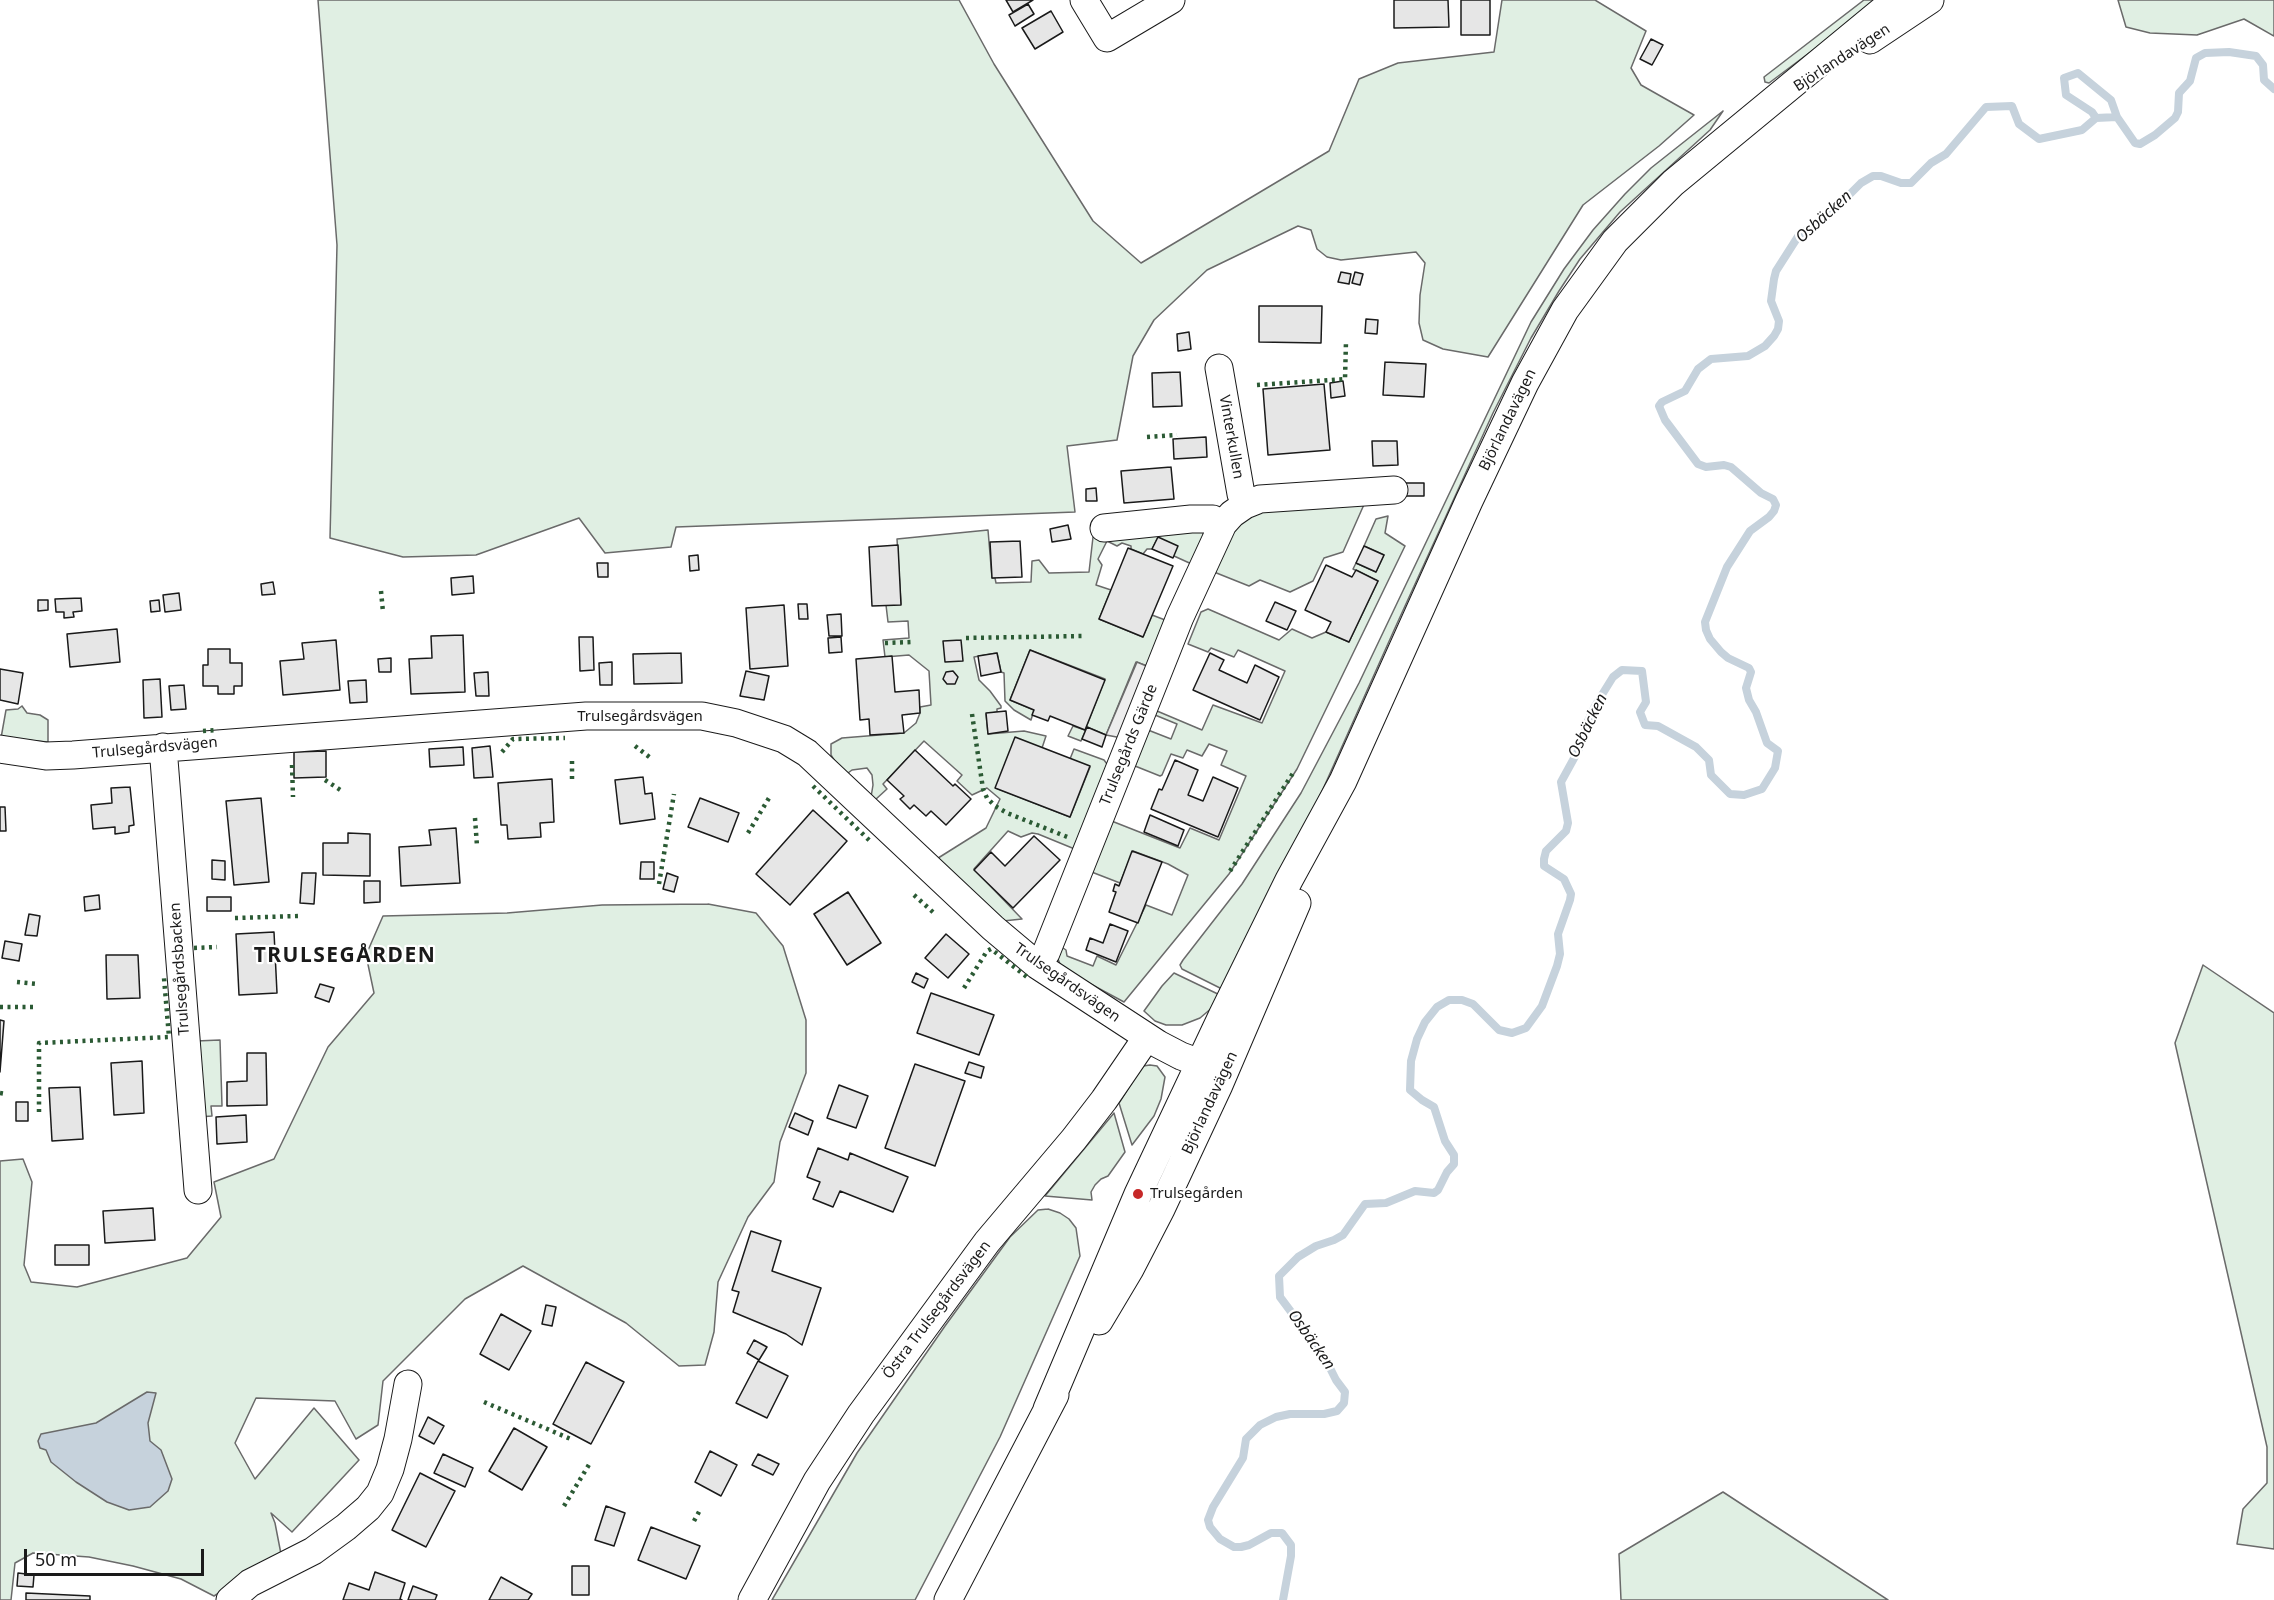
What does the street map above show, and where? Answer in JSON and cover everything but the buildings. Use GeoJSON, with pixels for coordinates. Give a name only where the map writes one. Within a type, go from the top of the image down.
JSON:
{"type":"FeatureCollection","features":[{"type":"Feature","properties":{"kind":"street"},"geometry":{"type":"LineString","coordinates":[[1084,0],[1107,38],[1171,0]]}},
{"type":"Feature","properties":{"kind":"street","name":"Björlandavägen"},"geometry":{"type":"LineString","coordinates":[[948,1600],[1047,1409],[1138,1194],[1212,1068],[1289,880],[1343,781],[1469,501],[1525,383],[1565,310],[1597,264],[1635,219],[1673,183],[1895,0]]}},
{"type":"Feature","properties":{"kind":"street","name":"Björlandavägen"},"geometry":{"type":"LineString","coordinates":[[1754,116],[1930,0]]}},
{"type":"Feature","properties":{"kind":"street","name":"Vinterkullen"},"geometry":{"type":"LineString","coordinates":[[1219,368],[1241,494],[1245,505]]}},
{"type":"Feature","properties":{"kind":"street","name":"Trulsegårds Gärde"},"geometry":{"type":"LineString","coordinates":[[1037,965],[1046,953],[1180,617],[1223,524],[1245,505],[1260,499],[1394,489]]}},
{"type":"Feature","properties":{"kind":"street"},"geometry":{"type":"LineString","coordinates":[[1104,528],[1191,519],[1214,519],[1223,524]]}},
{"type":"Feature","properties":{"kind":"street","name":"Trulsegårdsvägen"},"geometry":{"type":"LineString","coordinates":[[0,749],[46,756],[586,716],[702,716],[736,723],[784,740],[807,753],[993,928],[1037,965],[1147,1037],[1181,1056],[1212,1068]]}},
{"type":"Feature","properties":{"kind":"street","name":"Trulsegårdsbacken"},"geometry":{"type":"LineString","coordinates":[[163,747],[198,1191]]}},
{"type":"Feature","properties":{"kind":"street","name":"Östra Trulsegårdsvägen"},"geometry":{"type":"LineString","coordinates":[[752,1600],[817,1480],[861,1414],[987,1242],[1098,1108],[1147,1037]]}},
{"type":"Feature","properties":{"kind":"street"},"geometry":{"type":"LineString","coordinates":[[230,1600],[250,1583],[313,1551],[368,1508],[380,1493],[390,1469],[408,1384]]}},
{"type":"Feature","properties":{"kind":"green space"},"geometry":{"type":"Polygon","coordinates":[[[318,0],[959,0],[994,64],[1093,221],[1141,263],[1329,151],[1359,79],[1398,63],[1494,52],[1502,0],[1595,0],[1646,31],[1631,68],[1641,85],[1694,115],[1659,146],[1583,205],[1488,357],[1443,349],[1423,340],[1419,323],[1425,263],[1416,252],[1341,260],[1327,257],[1317,249],[1311,230],[1298,226],[1207,270],[1154,320],[1133,356],[1117,440],[1067,446],[1075,512],[676,527],[671,547],[605,553],[579,518],[476,555],[403,557],[330,538],[337,245],[318,0]]]}},
{"type":"Feature","properties":{"kind":"green space"},"geometry":{"type":"Polygon","coordinates":[[[1864,0],[1880,0],[1769,83],[1765,82],[1764,77],[1864,0]]]}},
{"type":"Feature","properties":{"kind":"green space"},"geometry":{"type":"Polygon","coordinates":[[[2118,0],[2274,0],[2274,36],[2244,19],[2197,35],[2150,33],[2126,27],[2118,0]]]}},
{"type":"Feature","properties":{"kind":"green space"},"geometry":{"type":"Polygon","coordinates":[[[1723,111],[1710,130],[1620,212],[1580,259],[1531,338],[1493,413],[1302,836],[1224,990],[1182,969],[1180,965],[1183,960],[1242,884],[1301,793],[1359,683],[1531,322],[1564,269],[1593,230],[1651,168],[1723,111]]]}},
{"type":"Feature","properties":{"kind":"green space"},"geometry":{"type":"Polygon","coordinates":[[[1366,500],[1343,552],[1324,558],[1313,581],[1290,592],[1260,580],[1249,586],[1214,572],[1223,541],[1248,512],[1366,500]]]}},
{"type":"Feature","properties":{"kind":"green space"},"geometry":{"type":"Polygon","coordinates":[[[1388,516],[1385,533],[1405,546],[1297,769],[1229,874],[1124,1002],[1072,974],[1060,964],[1058,959],[1060,946],[1066,950],[1067,956],[1093,966],[1097,956],[1116,965],[1146,905],[1172,915],[1188,875],[1168,864],[1133,851],[1120,883],[1089,871],[1109,820],[1180,848],[1190,828],[1219,840],[1246,776],[1221,765],[1227,751],[1209,744],[1202,756],[1187,750],[1183,758],[1171,754],[1160,776],[1135,766],[1148,730],[1171,739],[1177,724],[1155,715],[1157,711],[1202,730],[1213,705],[1262,723],[1285,671],[1238,650],[1234,657],[1211,648],[1208,652],[1188,644],[1201,612],[1208,609],[1279,640],[1292,629],[1312,638],[1326,632],[1349,642],[1378,581],[1353,569],[1356,563],[1376,572],[1384,555],[1364,546],[1376,519],[1388,516]]]}},
{"type":"Feature","properties":{"kind":"green space"},"geometry":{"type":"Polygon","coordinates":[[[1187,526],[1204,532],[1196,566],[1174,556],[1158,537],[1152,549],[1147,549],[1143,554],[1131,549],[1131,546],[1122,543],[1117,546],[1107,541],[1098,559],[1102,565],[1096,585],[1111,590],[1099,619],[1143,637],[1152,615],[1173,623],[1153,668],[1136,662],[1106,735],[1087,727],[1081,741],[1068,736],[1073,726],[1085,730],[1105,679],[1030,650],[1010,700],[1034,710],[1031,720],[1014,710],[1005,701],[1004,673],[1001,672],[997,653],[974,657],[979,680],[1001,706],[997,712],[986,714],[988,734],[1024,731],[1046,736],[1042,748],[996,788],[1070,817],[1090,767],[1070,759],[1074,749],[1104,760],[1107,764],[1082,852],[1038,834],[1032,833],[1021,837],[1008,831],[974,869],[1022,919],[1003,921],[935,860],[986,828],[1000,799],[987,788],[972,795],[957,781],[962,775],[924,741],[883,784],[887,789],[875,800],[871,797],[872,775],[867,768],[852,770],[844,776],[831,755],[831,744],[842,738],[904,733],[916,723],[920,707],[931,705],[929,671],[909,655],[885,657],[883,640],[909,638],[908,621],[888,622],[886,605],[901,604],[897,539],[988,530],[992,578],[995,578],[996,583],[1031,582],[1032,561],[1039,560],[1049,573],[1089,572],[1093,537],[1187,526]]]}},
{"type":"Feature","properties":{"kind":"green space"},"geometry":{"type":"Polygon","coordinates":[[[22,706],[27,713],[40,715],[48,720],[48,742],[1,738],[6,710],[18,709],[22,706]]]}},
{"type":"Feature","properties":{"kind":"green space"},"geometry":{"type":"Polygon","coordinates":[[[708,904],[756,913],[783,946],[806,1020],[806,1073],[780,1142],[774,1182],[748,1217],[718,1282],[714,1332],[705,1365],[679,1366],[626,1323],[523,1266],[465,1299],[383,1381],[378,1425],[356,1439],[335,1401],[256,1398],[235,1443],[255,1479],[314,1408],[359,1460],[292,1532],[271,1513],[281,1554],[214,1596],[181,1579],[133,1566],[89,1557],[33,1553],[15,1563],[11,1600],[0,1600],[0,1161],[23,1159],[32,1182],[24,1265],[31,1282],[77,1287],[187,1258],[221,1217],[214,1182],[274,1159],[328,1047],[374,993],[366,955],[383,916],[507,913],[602,905],[708,904]]]}},
{"type":"Feature","properties":{"kind":"green space"},"geometry":{"type":"Polygon","coordinates":[[[2203,965],[2274,1013],[2274,1549],[2237,1544],[2243,1509],[2267,1483],[2267,1447],[2175,1043],[2203,965]]]}},
{"type":"Feature","properties":{"kind":"green space"},"geometry":{"type":"Polygon","coordinates":[[[1174,973],[1222,996],[1200,1018],[1182,1025],[1166,1025],[1155,1021],[1144,1011],[1174,973]]]}},
{"type":"Feature","properties":{"kind":"green space"},"geometry":{"type":"Polygon","coordinates":[[[220,1040],[222,1106],[211,1106],[212,1116],[199,1117],[196,1041],[220,1040]]]}},
{"type":"Feature","properties":{"kind":"green space"},"geometry":{"type":"Polygon","coordinates":[[[1143,1066],[1157,1066],[1165,1077],[1161,1099],[1154,1116],[1132,1145],[1119,1103],[1143,1066]]]}},
{"type":"Feature","properties":{"kind":"green space"},"geometry":{"type":"Polygon","coordinates":[[[1114,1113],[1125,1152],[1108,1176],[1095,1185],[1091,1192],[1092,1200],[1045,1196],[1114,1113]]]}},
{"type":"Feature","properties":{"kind":"green space"},"geometry":{"type":"Polygon","coordinates":[[[1048,1209],[1069,1219],[1076,1228],[1080,1256],[1000,1437],[915,1600],[772,1600],[857,1453],[945,1326],[1010,1237],[1038,1210],[1048,1209]]]}},
{"type":"Feature","properties":{"kind":"green space"},"geometry":{"type":"Polygon","coordinates":[[[1723,1492],[1888,1600],[1621,1600],[1619,1554],[1723,1492]]]}},
{"type":"Feature","properties":{"kind":"shaded area"},"geometry":{"type":"Polygon","coordinates":[[[1137,662],[1151,668],[1122,738],[1106,735],[1137,662]]]}},
{"type":"Feature","properties":{"kind":"shaded area"},"geometry":{"type":"Polygon","coordinates":[[[147,1392],[156,1393],[148,1423],[150,1441],[161,1450],[172,1479],[168,1491],[150,1507],[129,1510],[107,1502],[51,1462],[46,1450],[40,1448],[38,1441],[41,1434],[96,1423],[147,1392]]]}},
{"type":"Feature","properties":{"kind":"waterway","name":"Osbäcken"},"geometry":{"type":"LineString","coordinates":[[1283,1600],[1291,1545],[1282,1533],[1271,1533],[1249,1545],[1234,1547],[1220,1539],[1210,1527],[1208,1520],[1213,1507],[1243,1458],[1246,1439],[1260,1425],[1276,1417],[1290,1414],[1324,1414],[1337,1411],[1344,1403],[1345,1392],[1324,1356],[1280,1297],[1279,1276],[1298,1257],[1316,1246],[1343,1235],[1365,1204],[1386,1203],[1415,1191],[1434,1193],[1454,1164],[1454,1155],[1445,1141],[1434,1107],[1410,1090],[1411,1061],[1417,1039],[1425,1022],[1437,1007],[1449,1000],[1462,1000],[1473,1004],[1499,1030],[1512,1033],[1526,1028],[1542,1006],[1557,966],[1560,954],[1558,934],[1571,894],[1564,879],[1544,866],[1544,859],[1546,851],[1566,831],[1568,823],[1561,782],[1578,751],[1595,706],[1613,677],[1622,670],[1642,671],[1646,702],[1640,712],[1645,725],[1658,726],[1696,747],[1709,760],[1711,775],[1730,794],[1744,795],[1762,789],[1775,768],[1778,751],[1767,743],[1756,712],[1749,700],[1746,688],[1751,672],[1749,668],[1721,652],[1710,639],[1705,622],[1727,567],[1750,531],[1769,517],[1776,505],[1773,499],[1761,493],[1731,467],[1724,465],[1706,467],[1698,464],[1665,420],[1659,406],[1662,402],[1685,391],[1698,369],[1711,359],[1748,356],[1765,346],[1774,336],[1779,321],[1771,301],[1774,279],[1776,271],[1799,235],[1828,216],[1861,183],[1873,176],[1881,176],[1901,183],[1911,183],[1931,163],[1946,154],[1986,107],[2012,106],[2019,124],[2039,139],[2082,130],[2096,118],[2092,112],[2066,95],[2064,78],[2078,73],[2111,100],[2117,117],[2135,143],[2140,144],[2175,118],[2178,112],[2179,93],[2190,81],[2196,58],[2205,53],[2229,52],[2256,56],[2263,65],[2264,80],[2274,89]]}},
{"type":"Feature","properties":{"kind":"waterway","name":"Osbäcken"},"geometry":{"type":"LineString","coordinates":[[2096,118],[2117,117]]}},
{"type":"Feature","properties":{"kind":"hedge"},"geometry":{"type":"LineString","coordinates":[[1257,385],[1345,379],[1346,341]]}},
{"type":"Feature","properties":{"kind":"hedge"},"geometry":{"type":"LineString","coordinates":[[1147,437],[1177,435]]}},
{"type":"Feature","properties":{"kind":"hedge"},"geometry":{"type":"LineString","coordinates":[[381,591],[383,612]]}},
{"type":"Feature","properties":{"kind":"hedge"},"geometry":{"type":"LineString","coordinates":[[966,638],[1084,636]]}},
{"type":"Feature","properties":{"kind":"hedge"},"geometry":{"type":"LineString","coordinates":[[885,643],[911,642]]}},
{"type":"Feature","properties":{"kind":"hedge"},"geometry":{"type":"LineString","coordinates":[[972,714],[983,789],[987,798],[1007,813],[1070,838]]}},
{"type":"Feature","properties":{"kind":"hedge"},"geometry":{"type":"LineString","coordinates":[[203,731],[218,730]]}},
{"type":"Feature","properties":{"kind":"hedge"},"geometry":{"type":"LineString","coordinates":[[502,752],[513,739],[565,738]]}},
{"type":"Feature","properties":{"kind":"hedge"},"geometry":{"type":"LineString","coordinates":[[635,746],[652,759]]}},
{"type":"Feature","properties":{"kind":"hedge"},"geometry":{"type":"LineString","coordinates":[[572,759],[572,779]]}},
{"type":"Feature","properties":{"kind":"hedge"},"geometry":{"type":"LineString","coordinates":[[292,765],[293,797]]}},
{"type":"Feature","properties":{"kind":"hedge"},"geometry":{"type":"LineString","coordinates":[[1230,871],[1295,770]]}},
{"type":"Feature","properties":{"kind":"hedge"},"geometry":{"type":"LineString","coordinates":[[325,780],[342,791]]}},
{"type":"Feature","properties":{"kind":"hedge"},"geometry":{"type":"LineString","coordinates":[[813,786],[871,842]]}},
{"type":"Feature","properties":{"kind":"hedge"},"geometry":{"type":"LineString","coordinates":[[659,884],[674,794]]}},
{"type":"Feature","properties":{"kind":"hedge"},"geometry":{"type":"LineString","coordinates":[[748,833],[769,798]]}},
{"type":"Feature","properties":{"kind":"hedge"},"geometry":{"type":"LineString","coordinates":[[475,818],[477,846]]}},
{"type":"Feature","properties":{"kind":"hedge"},"geometry":{"type":"LineString","coordinates":[[914,895],[934,913]]}},
{"type":"Feature","properties":{"kind":"hedge"},"geometry":{"type":"LineString","coordinates":[[235,918],[299,916]]}},
{"type":"Feature","properties":{"kind":"hedge"},"geometry":{"type":"LineString","coordinates":[[194,948],[217,947]]}},
{"type":"Feature","properties":{"kind":"hedge"},"geometry":{"type":"LineString","coordinates":[[964,988],[987,951],[991,949],[1027,977]]}},
{"type":"Feature","properties":{"kind":"hedge"},"geometry":{"type":"LineString","coordinates":[[39,1112],[39,1043],[169,1037],[164,978]]}},
{"type":"Feature","properties":{"kind":"hedge"},"geometry":{"type":"LineString","coordinates":[[17,982],[38,984]]}},
{"type":"Feature","properties":{"kind":"hedge"},"geometry":{"type":"LineString","coordinates":[[0,1007],[35,1007]]}},
{"type":"Feature","properties":{"kind":"hedge"},"geometry":{"type":"LineString","coordinates":[[0,1093],[6,1094]]}},
{"type":"Feature","properties":{"kind":"hedge"},"geometry":{"type":"LineString","coordinates":[[484,1402],[573,1440]]}},
{"type":"Feature","properties":{"kind":"hedge"},"geometry":{"type":"LineString","coordinates":[[564,1506],[590,1463]]}},
{"type":"Feature","properties":{"kind":"hedge"},"geometry":{"type":"LineString","coordinates":[[694,1521],[700,1510]]}},
{"type":"Feature","properties":{"kind":"place","name":"Trulsegården"},"geometry":{"type":"Point","coordinates":[1138,1194]}},
{"type":"Feature","properties":{"kind":"district","name":"TRULSEGÅRDEN"},"geometry":{"type":"Point","coordinates":[345,956]}}]}
